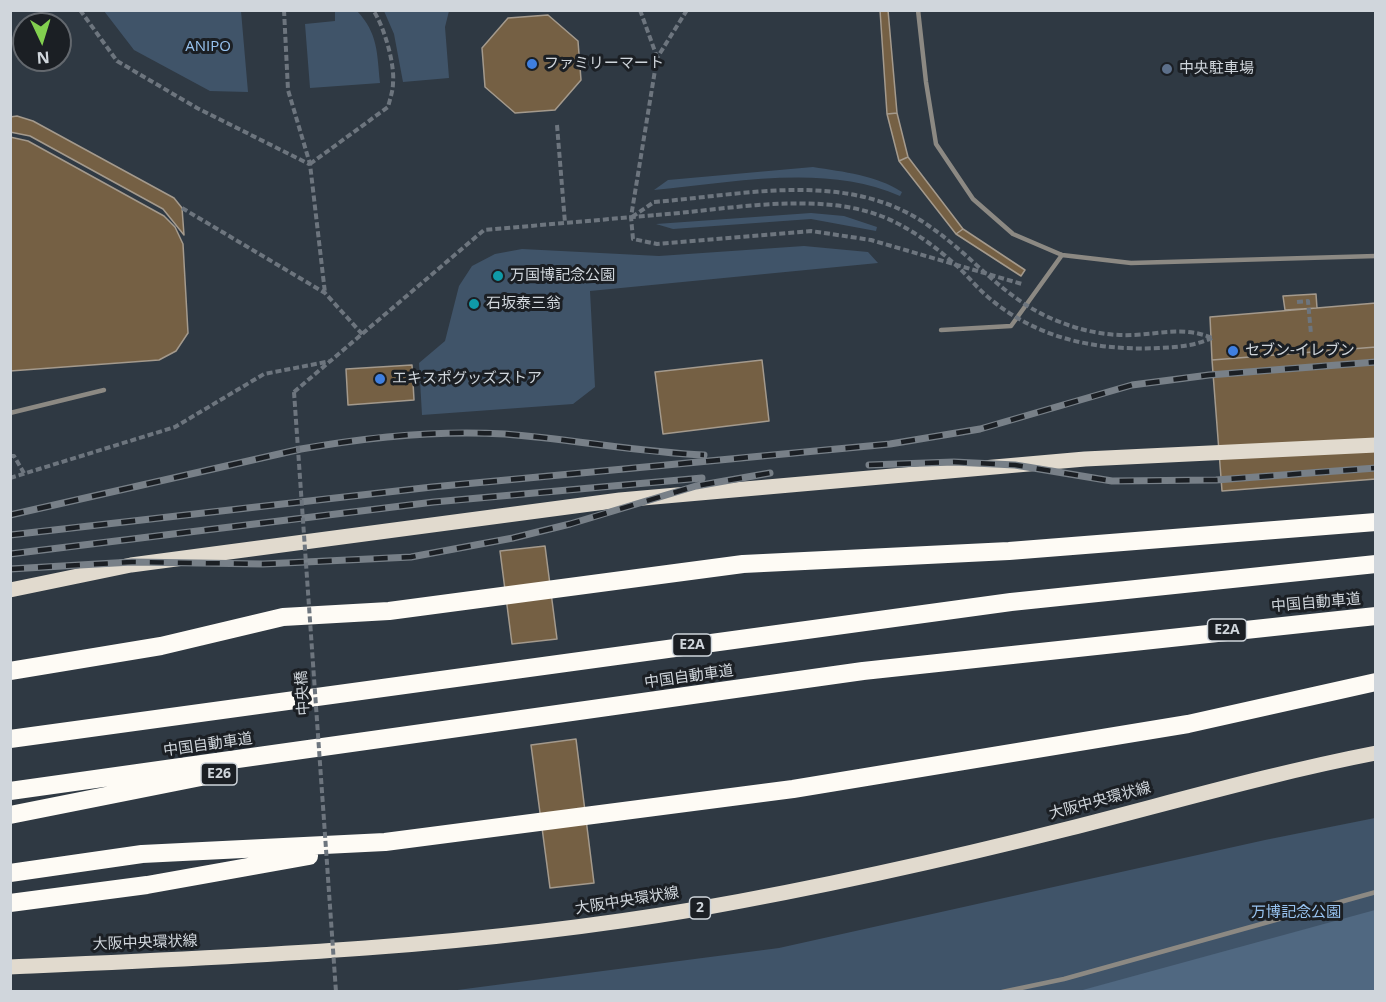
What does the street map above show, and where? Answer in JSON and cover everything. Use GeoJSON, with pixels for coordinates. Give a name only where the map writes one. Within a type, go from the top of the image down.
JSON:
{"type":"FeatureCollection","features":[{"type":"Feature","properties":{"kind":"highway"},"geometry":{"type":"LineString","coordinates":[[10,672],[161,646],[284,617],[389,611],[743,564],[1009,551],[1376,522]]}},
{"type":"Feature","properties":{"kind":"highway","name":"中国自動車道"},"geometry":{"type":"LineString","coordinates":[[10,738],[999,604],[1376,564]]}},
{"type":"Feature","properties":{"kind":"highway","name":"中国自動車道"},"geometry":{"type":"LineString","coordinates":[[10,791],[863,671],[1376,616]]}},
{"type":"Feature","properties":{"kind":"highway"},"geometry":{"type":"LineString","coordinates":[[10,903],[147,885],[385,842],[873,777],[1188,723],[1376,682]]}},
{"type":"Feature","properties":{"kind":"highway","name":"E26"},"geometry":{"type":"LineString","coordinates":[[10,815],[428,732]]}},
{"type":"Feature","properties":{"kind":"highway"},"geometry":{"type":"LineString","coordinates":[[10,873],[142,854],[385,842]]}},
{"type":"Feature","properties":{"kind":"main road"},"geometry":{"type":"LineString","coordinates":[[10,590],[131,566],[620,500],[1085,459],[1376,445]]}},
{"type":"Feature","properties":{"kind":"main road","name":"大阪中央環状線"},"geometry":{"type":"LineString","coordinates":[[10,967],[337,950],[513,935],[688,910],[980,850],[1282,772],[1376,753]]}},
{"type":"Feature","properties":{"kind":"lane"},"geometry":{"type":"LineString","coordinates":[[918,10],[936,144],[973,199],[1013,234],[1062,255],[1131,263],[1376,256]]}},
{"type":"Feature","properties":{"kind":"lane"},"geometry":{"type":"LineString","coordinates":[[941,330],[1011,326],[1062,255]]}},
{"type":"Feature","properties":{"kind":"lane"},"geometry":{"type":"LineString","coordinates":[[10,413],[104,390]]}},
{"type":"Feature","properties":{"kind":"lane"},"geometry":{"type":"LineString","coordinates":[[1002,992],[1064,979],[1376,892]]}},
{"type":"Feature","properties":{"kind":"path"},"geometry":{"type":"LineString","coordinates":[[80,10],[117,61],[197,108],[310,164]]}},
{"type":"Feature","properties":{"kind":"path"},"geometry":{"type":"LineString","coordinates":[[284,10],[288,90],[310,164],[325,293]]}},
{"type":"Feature","properties":{"kind":"path"},"geometry":{"type":"LineString","coordinates":[[310,164],[388,106],[394,82],[379,20],[373,10]]}},
{"type":"Feature","properties":{"kind":"path"},"geometry":{"type":"LineString","coordinates":[[640,10],[657,57]]}},
{"type":"Feature","properties":{"kind":"path"},"geometry":{"type":"LineString","coordinates":[[687,10],[657,57],[631,217],[633,238],[657,244],[811,231],[871,240],[1023,284]]}},
{"type":"Feature","properties":{"kind":"path"},"geometry":{"type":"LineString","coordinates":[[557,125],[565,223]]}},
{"type":"Feature","properties":{"kind":"path"},"geometry":{"type":"LineString","coordinates":[[10,478],[175,427],[264,374],[333,360],[483,230],[809,203],[846,206],[882,216],[921,238],[956,265],[988,297],[1020,321],[1054,336],[1089,345],[1129,350],[1195,346],[1212,338],[1194,330],[1129,335],[1091,332],[1059,322],[998,287],[964,254],[928,225],[887,203],[848,192],[808,189],[654,202],[631,217]]}},
{"type":"Feature","properties":{"kind":"path"},"geometry":{"type":"LineString","coordinates":[[182,208],[325,293],[363,335]]}},
{"type":"Feature","properties":{"kind":"path"},"geometry":{"type":"LineString","coordinates":[[1297,302],[1308,301],[1311,334]]}},
{"type":"Feature","properties":{"kind":"path","name":"中央橋"},"geometry":{"type":"LineString","coordinates":[[333,360],[294,392],[336,992]]}},
{"type":"Feature","properties":{"kind":"path"},"geometry":{"type":"LineString","coordinates":[[10,456],[14,456],[25,475]]}},
{"type":"Feature","properties":{"kind":"green space","name":"ANIPO"},"geometry":{"type":"Polygon","coordinates":[[[104,11],[241,11],[248,92],[210,91],[134,50],[104,11]]]}},
{"type":"Feature","properties":{"kind":"green space"},"geometry":{"type":"Polygon","coordinates":[[[335,11],[357,11],[369,27],[375,44],[380,83],[310,88],[305,24],[335,21],[335,11]]]}},
{"type":"Feature","properties":{"kind":"green space"},"geometry":{"type":"Polygon","coordinates":[[[384,11],[449,11],[445,27],[449,78],[403,82],[394,34],[384,11]]]}},
{"type":"Feature","properties":{"kind":"green space"},"geometry":{"type":"Polygon","coordinates":[[[813,167],[871,178],[902,192],[900,196],[871,186],[841,180],[810,178],[747,180],[654,190],[668,180],[813,167]]]}},
{"type":"Feature","properties":{"kind":"green space"},"geometry":{"type":"Polygon","coordinates":[[[811,213],[844,216],[877,227],[876,231],[811,219],[673,229],[656,224],[811,213]]]}},
{"type":"Feature","properties":{"kind":"green space"},"geometry":{"type":"Polygon","coordinates":[[[804,246],[868,252],[878,263],[590,291],[595,387],[573,404],[422,415],[419,363],[445,341],[459,286],[472,266],[495,254],[522,249],[659,256],[804,246]]]}},
{"type":"Feature","properties":{"kind":"green space","name":"万博記念公園"},"geometry":{"type":"Polygon","coordinates":[[[1375,818],[1375,991],[442,992],[779,948],[1265,840],[1375,818]]]}},
{"type":"Feature","properties":{"kind":"shaded area"},"geometry":{"type":"Polygon","coordinates":[[[1375,910],[1375,991],[1079,991],[1375,910]]]}},
{"type":"Feature","properties":{"kind":"building"},"geometry":{"type":"Polygon","coordinates":[[[880,10],[888,10],[897,113],[887,114],[880,10]]]}},
{"type":"Feature","properties":{"kind":"building","name":"ファミリーマート"},"geometry":{"type":"Polygon","coordinates":[[[548,15],[578,41],[581,80],[555,110],[515,113],[485,87],[482,48],[508,18],[548,15]]]}},
{"type":"Feature","properties":{"kind":"building"},"geometry":{"type":"Polygon","coordinates":[[[897,113],[908,157],[899,161],[887,114],[897,113]]]}},
{"type":"Feature","properties":{"kind":"building"},"geometry":{"type":"Polygon","coordinates":[[[17,116],[33,121],[174,198],[182,208],[184,235],[163,209],[30,136],[10,132],[10,117],[17,116]]]}},
{"type":"Feature","properties":{"kind":"building"},"geometry":{"type":"Polygon","coordinates":[[[10,137],[28,141],[164,216],[175,227],[183,244],[188,333],[176,351],[159,360],[10,371],[10,137]]]}},
{"type":"Feature","properties":{"kind":"building"},"geometry":{"type":"Polygon","coordinates":[[[908,157],[963,229],[956,234],[899,161],[908,157]]]}},
{"type":"Feature","properties":{"kind":"building"},"geometry":{"type":"Polygon","coordinates":[[[963,229],[1025,270],[1021,276],[956,234],[963,229]]]}},
{"type":"Feature","properties":{"kind":"building"},"geometry":{"type":"Polygon","coordinates":[[[1316,294],[1317,308],[1285,310],[1283,296],[1316,294]]]}},
{"type":"Feature","properties":{"kind":"building"},"geometry":{"type":"Polygon","coordinates":[[[1376,303],[1376,347],[1212,360],[1210,317],[1376,303]]]}},
{"type":"Feature","properties":{"kind":"building"},"geometry":{"type":"Polygon","coordinates":[[[1376,347],[1376,479],[1222,491],[1212,360],[1376,347]]]}},
{"type":"Feature","properties":{"kind":"building"},"geometry":{"type":"Polygon","coordinates":[[[762,360],[769,421],[663,434],[655,372],[762,360]]]}},
{"type":"Feature","properties":{"kind":"building","name":"エキスポグッズストア"},"geometry":{"type":"Polygon","coordinates":[[[412,365],[414,400],[348,405],[346,369],[412,365]]]}},
{"type":"Feature","properties":{"kind":"building"},"geometry":{"type":"Polygon","coordinates":[[[545,546],[557,639],[512,644],[500,551],[545,546]]]}},
{"type":"Feature","properties":{"kind":"building"},"geometry":{"type":"Polygon","coordinates":[[[576,739],[594,883],[550,888],[531,745],[576,739]]]}},
{"type":"Feature","properties":{"kind":"railway"},"geometry":{"type":"LineString","coordinates":[[10,535],[432,487],[890,444],[980,429],[1132,385],[1209,375],[1376,362]]}},
{"type":"Feature","properties":{"kind":"railway"},"geometry":{"type":"LineString","coordinates":[[10,515],[301,449],[402,436],[453,433],[505,434],[704,455]]}},
{"type":"Feature","properties":{"kind":"railway"},"geometry":{"type":"LineString","coordinates":[[869,465],[954,462],[1015,465],[1112,481],[1216,480],[1376,468]]}},
{"type":"Feature","properties":{"kind":"railway"},"geometry":{"type":"LineString","coordinates":[[10,569],[132,562],[263,564],[411,557],[513,538],[570,524],[696,486],[770,473]]}},
{"type":"Feature","properties":{"kind":"railway"},"geometry":{"type":"LineString","coordinates":[[10,554],[434,502],[702,478]]}},
{"type":"Feature","properties":{"kind":"place","name":"ファミリーマート"},"geometry":{"type":"Point","coordinates":[532,64]}},
{"type":"Feature","properties":{"kind":"place","name":"中央駐車場"},"geometry":{"type":"Point","coordinates":[1167,69]}},
{"type":"Feature","properties":{"kind":"place","name":"万国博記念公園"},"geometry":{"type":"Point","coordinates":[498,276]}},
{"type":"Feature","properties":{"kind":"place","name":"石坂泰三翁"},"geometry":{"type":"Point","coordinates":[474,304]}},
{"type":"Feature","properties":{"kind":"place","name":"セブン-イレブン"},"geometry":{"type":"Point","coordinates":[1233,351]}},
{"type":"Feature","properties":{"kind":"place","name":"エキスポグッズストア"},"geometry":{"type":"Point","coordinates":[380,379]}}]}
